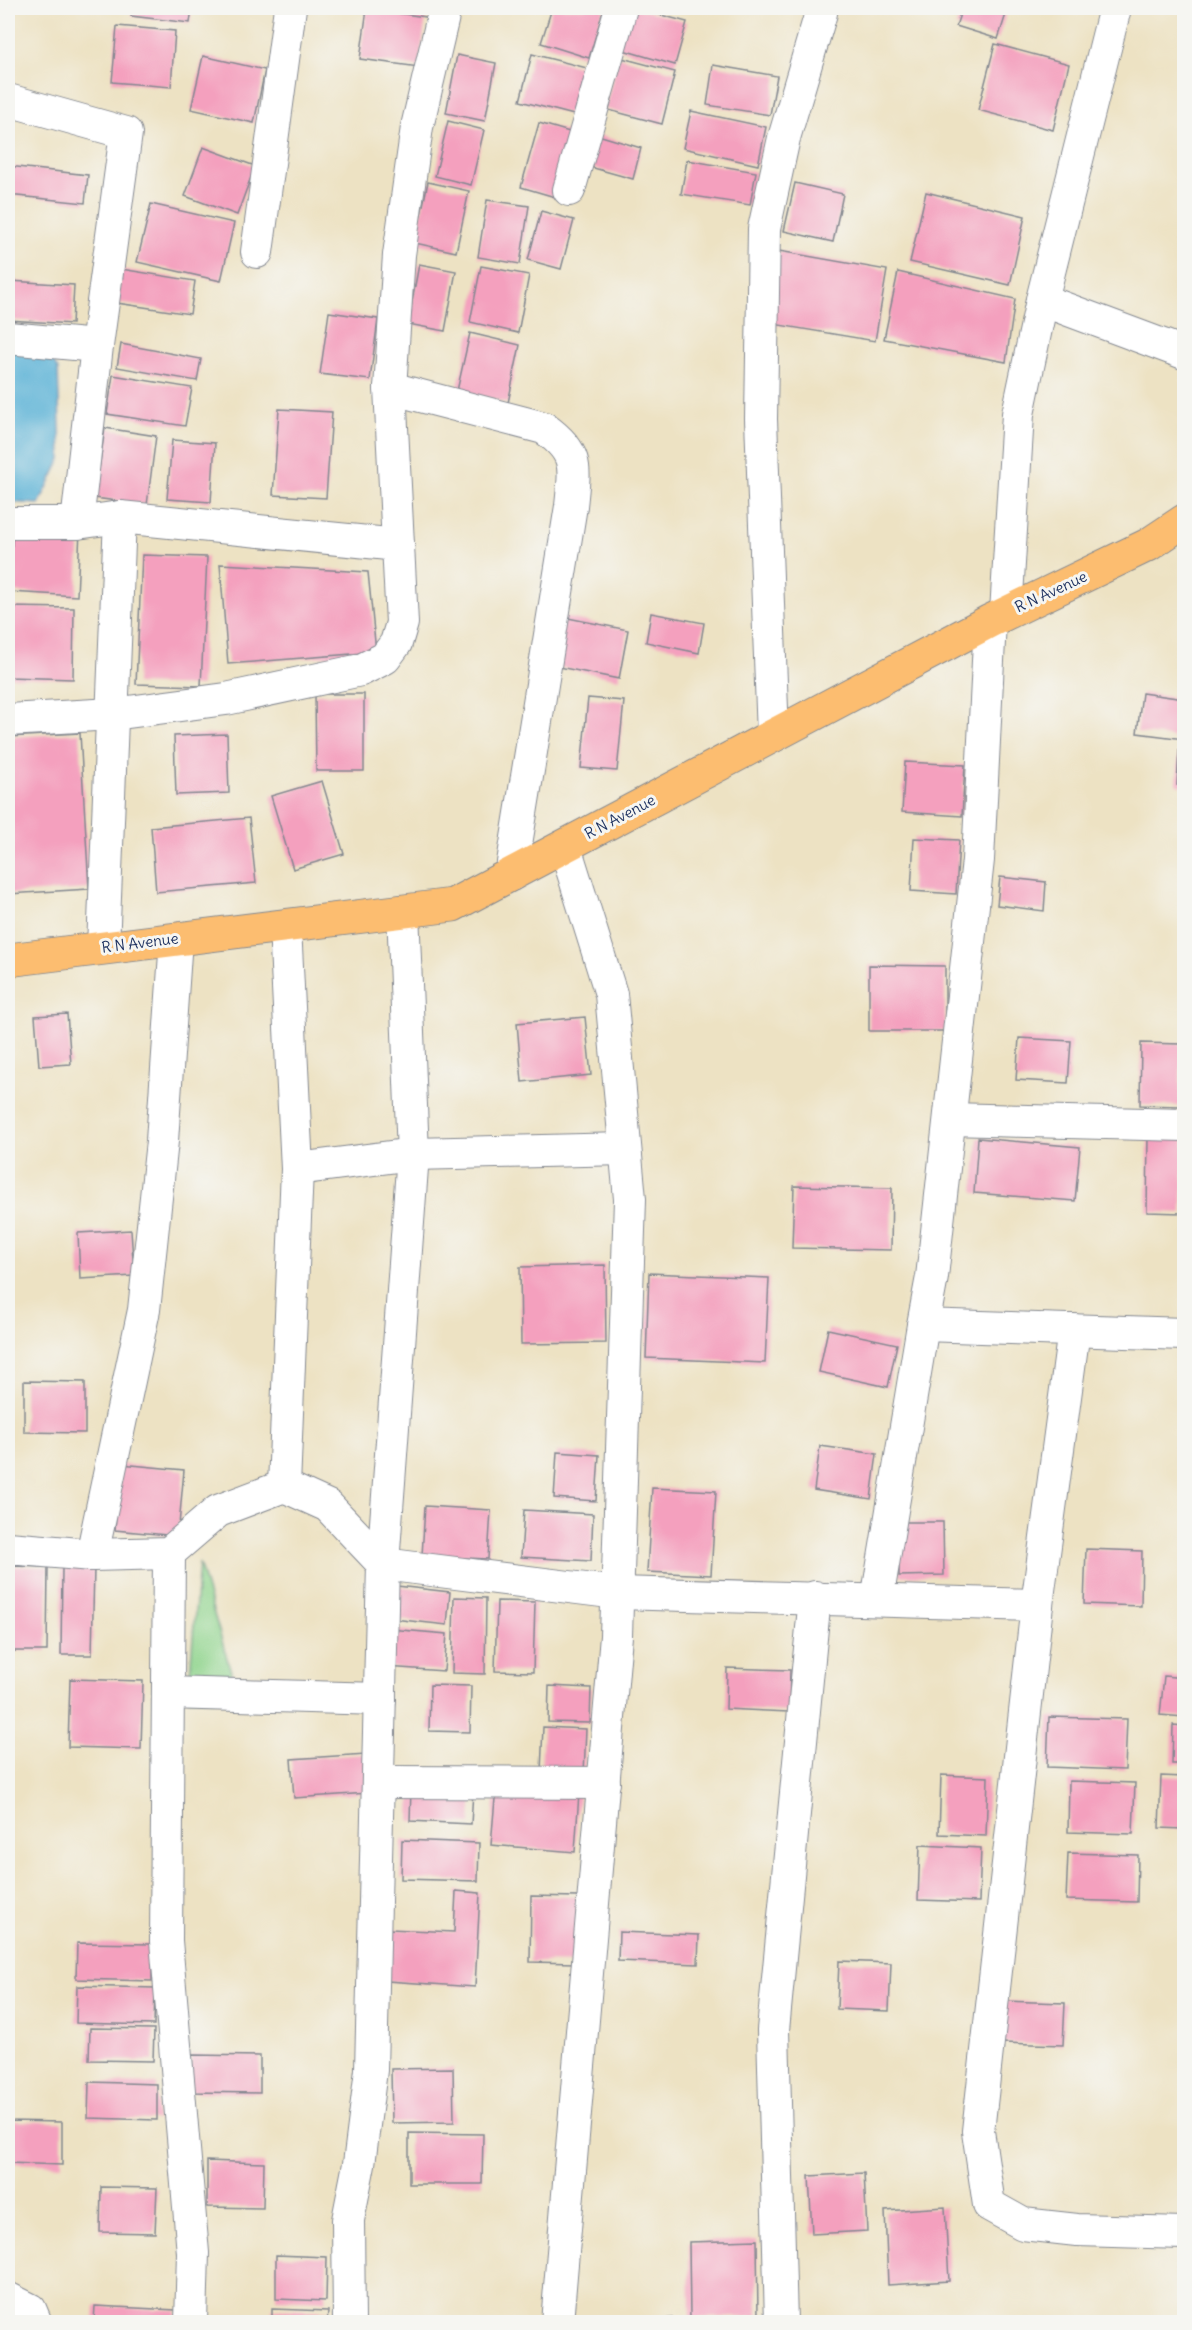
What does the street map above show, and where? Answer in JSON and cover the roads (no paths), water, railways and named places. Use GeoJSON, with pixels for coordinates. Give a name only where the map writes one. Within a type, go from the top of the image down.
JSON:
{"type":"FeatureCollection","features":[{"type":"Feature","properties":{"kind":"main road","name":"R N Avenue"},"geometry":{"type":"LineString","coordinates":[[8,960],[453,905],[998,617],[1149,545],[1185,521]]}},
{"type":"Feature","properties":{"kind":"street"},"geometry":{"type":"LineString","coordinates":[[257,252],[290,8]]}},
{"type":"Feature","properties":{"kind":"street"},"geometry":{"type":"LineString","coordinates":[[8,720],[113,714],[226,699],[361,670],[385,658],[396,643],[402,623],[390,388],[399,255],[417,127],[445,8]]}},
{"type":"Feature","properties":{"kind":"street"},"geometry":{"type":"LineString","coordinates":[[569,190],[621,8]]}},
{"type":"Feature","properties":{"kind":"street"},"geometry":{"type":"LineString","coordinates":[[876,1600],[932,1277],[978,860],[1018,414],[1042,300],[1115,8]]}},
{"type":"Feature","properties":{"kind":"street"},"geometry":{"type":"LineString","coordinates":[[773,736],[761,419],[764,229],[784,138],[820,13]]}},
{"type":"Feature","properties":{"kind":"street"},"geometry":{"type":"LineString","coordinates":[[8,100],[126,133],[97,346],[77,523]]}},
{"type":"Feature","properties":{"kind":"street"},"geometry":{"type":"LineString","coordinates":[[1042,300],[1185,353]]}},
{"type":"Feature","properties":{"kind":"street"},"geometry":{"type":"LineString","coordinates":[[8,338],[97,346]]}},
{"type":"Feature","properties":{"kind":"street"},"geometry":{"type":"LineString","coordinates":[[390,388],[544,428],[561,440],[574,467],[571,506],[511,875]]}},
{"type":"Feature","properties":{"kind":"street"},"geometry":{"type":"LineString","coordinates":[[8,524],[77,523],[120,517],[398,545]]}},
{"type":"Feature","properties":{"kind":"street"},"geometry":{"type":"LineString","coordinates":[[103,948],[120,517]]}},
{"type":"Feature","properties":{"kind":"street"},"geometry":{"type":"LineString","coordinates":[[557,2322],[616,1636],[630,1199],[611,994],[565,847]]}},
{"type":"Feature","properties":{"kind":"street"},"geometry":{"type":"LineString","coordinates":[[349,2322],[348,2220],[359,2164],[371,2070],[383,1564],[413,1154],[403,911]]}},
{"type":"Feature","properties":{"kind":"street"},"geometry":{"type":"LineString","coordinates":[[284,1486],[297,1168],[285,926]]}},
{"type":"Feature","properties":{"kind":"street"},"geometry":{"type":"LineString","coordinates":[[92,1555],[144,1310],[162,1141],[176,939]]}},
{"type":"Feature","properties":{"kind":"street"},"geometry":{"type":"LineString","coordinates":[[950,1119],[1185,1125]]}},
{"type":"Feature","properties":{"kind":"street"},"geometry":{"type":"LineString","coordinates":[[297,1168],[413,1154],[625,1149]]}},
{"type":"Feature","properties":{"kind":"street"},"geometry":{"type":"LineString","coordinates":[[923,1325],[1185,1334]]}},
{"type":"Feature","properties":{"kind":"street"},"geometry":{"type":"LineString","coordinates":[[1074,1330],[1037,1605],[978,2131],[989,2205],[1023,2224],[1077,2230],[1185,2233]]}},
{"type":"Feature","properties":{"kind":"street"},"geometry":{"type":"LineString","coordinates":[[8,1548],[92,1555],[169,1553],[218,1510],[284,1486],[328,1506],[383,1564],[618,1593],[1037,1605]]}},
{"type":"Feature","properties":{"kind":"street"},"geometry":{"type":"LineString","coordinates":[[169,1553],[166,1941],[193,2253],[190,2322]]}},
{"type":"Feature","properties":{"kind":"street"},"geometry":{"type":"LineString","coordinates":[[782,2322],[773,2030],[815,1597]]}},
{"type":"Feature","properties":{"kind":"street"},"geometry":{"type":"LineString","coordinates":[[168,1693],[380,1699]]}},
{"type":"Feature","properties":{"kind":"street"},"geometry":{"type":"LineString","coordinates":[[378,1782],[604,1783]]}},
{"type":"Feature","properties":{"kind":"street"},"geometry":{"type":"LineString","coordinates":[[8,2299],[30,2310],[35,2322]]}},
{"type":"Feature","properties":{"kind":"water"},"geometry":{"type":"Polygon","coordinates":[[[8,346],[46,349],[58,370],[61,459],[39,504],[8,502],[8,346]]]}}]}
